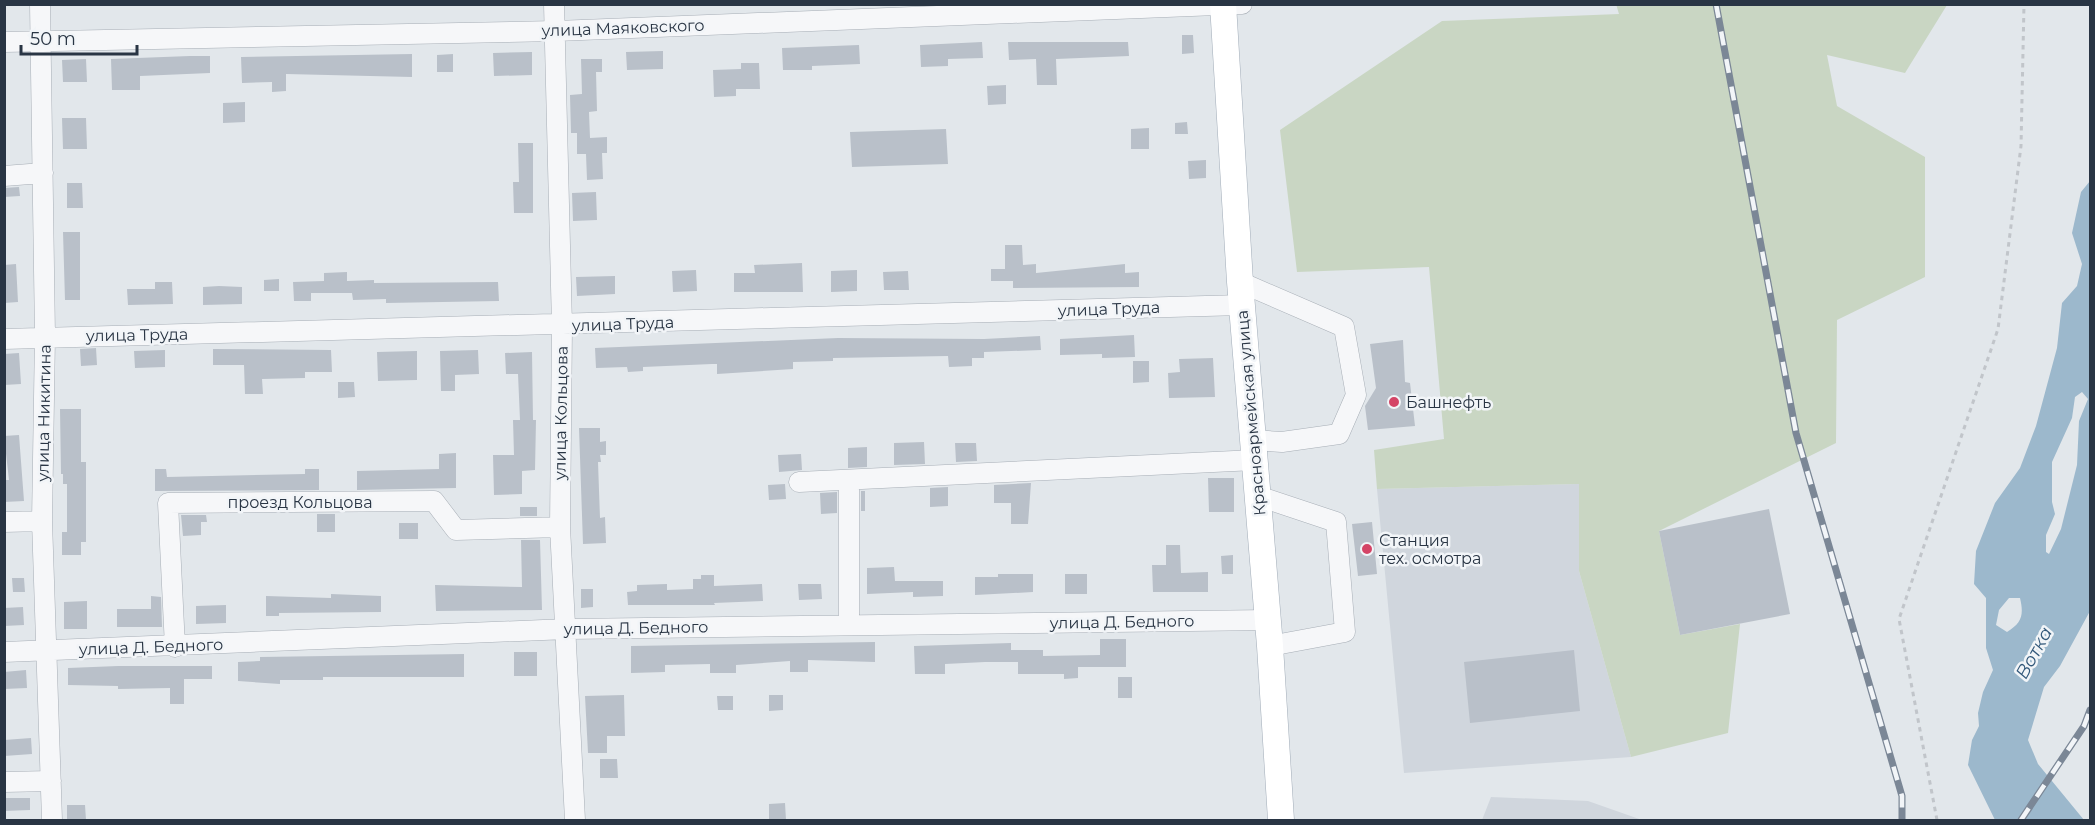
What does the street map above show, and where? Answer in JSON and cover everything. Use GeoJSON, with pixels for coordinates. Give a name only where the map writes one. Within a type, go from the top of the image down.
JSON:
{"type":"FeatureCollection","features":[{"type":"Feature","properties":{"kind":"main road","name":"Красноармейская улица"},"geometry":{"type":"LineString","coordinates":[[1223,5],[1241,293],[1270,646],[1281,820]]}},
{"type":"Feature","properties":{"kind":"street","name":"улица Никитина"},"geometry":{"type":"LineString","coordinates":[[40,4],[45,336],[42,521],[52,820]]}},
{"type":"Feature","properties":{"kind":"street","name":"улица Кольцова"},"geometry":{"type":"LineString","coordinates":[[554,4],[562,326],[560,527],[575,820]]}},
{"type":"Feature","properties":{"kind":"street","name":"улица Маяковского"},"geometry":{"type":"LineString","coordinates":[[4,42],[556,31],[1242,4]]}},
{"type":"Feature","properties":{"kind":"street"},"geometry":{"type":"LineString","coordinates":[[4,176],[43,172]]}},
{"type":"Feature","properties":{"kind":"street","name":"улица Труда"},"geometry":{"type":"LineString","coordinates":[[4,339],[45,336],[562,326],[1241,293]]}},
{"type":"Feature","properties":{"kind":"street"},"geometry":{"type":"LineString","coordinates":[[799,482],[849,481],[1254,450],[1282,442],[1339,434],[1356,395],[1344,327],[1241,293]]}},
{"type":"Feature","properties":{"kind":"street"},"geometry":{"type":"LineString","coordinates":[[849,481],[849,625]]}},
{"type":"Feature","properties":{"kind":"street"},"geometry":{"type":"LineString","coordinates":[[1258,496],[1336,522],[1345,632],[1270,646]]}},
{"type":"Feature","properties":{"kind":"street","name":"проезд Кольцова"},"geometry":{"type":"LineString","coordinates":[[175,647],[168,503],[435,501],[456,530],[560,527]]}},
{"type":"Feature","properties":{"kind":"street"},"geometry":{"type":"LineString","coordinates":[[4,522],[42,521]]}},
{"type":"Feature","properties":{"kind":"street","name":"улица Д. Бедного"},"geometry":{"type":"LineString","coordinates":[[4,652],[175,647],[567,629],[1268,620]]}},
{"type":"Feature","properties":{"kind":"street"},"geometry":{"type":"LineString","coordinates":[[4,782],[51,781]]}},
{"type":"Feature","properties":{"kind":"path"},"geometry":{"type":"LineString","coordinates":[[1937,820],[1899,619],[1998,329],[2021,146],[2024,4]]}},
{"type":"Feature","properties":{"kind":"shaded area"},"geometry":{"type":"Polygon","coordinates":[[[1579,484],[1579,571],[1631,757],[1404,773],[1377,489],[1579,484]]]}},
{"type":"Feature","properties":{"kind":"shaded area"},"geometry":{"type":"Polygon","coordinates":[[[1491,797],[1588,801],[1642,820],[1482,820],[1491,797]]]}},
{"type":"Feature","properties":{"kind":"green space"},"geometry":{"type":"Polygon","coordinates":[[[1616,4],[1947,5],[1905,73],[1827,55],[1837,106],[1925,157],[1925,277],[1837,320],[1836,443],[1659,531],[1680,635],[1740,624],[1728,733],[1631,757],[1579,571],[1579,484],[1377,489],[1374,450],[1444,439],[1429,267],[1297,272],[1280,130],[1442,21],[1619,14],[1616,4]]]}},
{"type":"Feature","properties":{"kind":"water","name":"Вотка"},"geometry":{"type":"Polygon","coordinates":[[[2090,181],[2090,611],[2060,666],[2044,687],[2028,740],[2038,764],[2084,820],[1995,820],[1968,765],[1972,740],[1979,726],[1978,713],[1983,692],[1993,670],[1986,648],[1986,598],[1974,584],[1976,551],[1995,503],[2020,468],[2036,426],[2057,348],[2062,303],[2077,286],[2082,264],[2072,233],[2081,192],[2090,181]],[[2082,392],[2075,397],[2072,418],[2052,462],[2052,502],[2055,514],[2046,535],[2046,552],[2049,554],[2061,529],[2077,465],[2079,421],[2088,399],[2082,392]],[[2009,598],[1999,610],[1996,625],[2007,632],[2019,622],[2022,614],[2020,598],[2009,598]]]}},
{"type":"Feature","properties":{"kind":"building"},"geometry":{"type":"Polygon","coordinates":[[[1182,35],[1193,35],[1194,53],[1182,54],[1182,35]]]}},
{"type":"Feature","properties":{"kind":"building"},"geometry":{"type":"Polygon","coordinates":[[[982,42],[983,58],[948,59],[948,66],[921,67],[920,45],[982,42]]]}},
{"type":"Feature","properties":{"kind":"building"},"geometry":{"type":"Polygon","coordinates":[[[1008,42],[1128,42],[1129,56],[1056,59],[1057,85],[1037,85],[1036,59],[1009,60],[1008,42]]]}},
{"type":"Feature","properties":{"kind":"building"},"geometry":{"type":"Polygon","coordinates":[[[859,45],[860,64],[812,66],[812,70],[783,70],[782,48],[859,45]]]}},
{"type":"Feature","properties":{"kind":"building"},"geometry":{"type":"Polygon","coordinates":[[[663,51],[663,69],[627,70],[626,52],[663,51]]]}},
{"type":"Feature","properties":{"kind":"building"},"geometry":{"type":"Polygon","coordinates":[[[532,52],[532,75],[494,76],[493,53],[532,52]]]}},
{"type":"Feature","properties":{"kind":"building"},"geometry":{"type":"Polygon","coordinates":[[[412,54],[412,77],[286,74],[286,91],[272,92],[272,82],[242,83],[241,57],[412,54]]]}},
{"type":"Feature","properties":{"kind":"building"},"geometry":{"type":"Polygon","coordinates":[[[453,54],[453,72],[437,72],[437,55],[453,54]]]}},
{"type":"Feature","properties":{"kind":"building"},"geometry":{"type":"Polygon","coordinates":[[[210,56],[210,73],[140,76],[140,90],[112,90],[111,59],[210,56]]]}},
{"type":"Feature","properties":{"kind":"building"},"geometry":{"type":"Polygon","coordinates":[[[86,59],[87,82],[63,82],[62,60],[86,59]]]}},
{"type":"Feature","properties":{"kind":"building"},"geometry":{"type":"Polygon","coordinates":[[[581,59],[602,59],[602,72],[596,72],[597,111],[589,112],[590,138],[607,137],[607,153],[602,153],[603,179],[587,180],[586,154],[577,154],[577,133],[571,133],[570,95],[582,94],[581,59]]]}},
{"type":"Feature","properties":{"kind":"building"},"geometry":{"type":"Polygon","coordinates":[[[741,63],[759,63],[760,89],[736,89],[736,96],[714,97],[713,70],[741,69],[741,63]]]}},
{"type":"Feature","properties":{"kind":"building"},"geometry":{"type":"Polygon","coordinates":[[[1006,85],[1006,104],[988,105],[987,86],[1006,85]]]}},
{"type":"Feature","properties":{"kind":"building"},"geometry":{"type":"Polygon","coordinates":[[[245,102],[245,122],[223,123],[223,103],[245,102]]]}},
{"type":"Feature","properties":{"kind":"building"},"geometry":{"type":"Polygon","coordinates":[[[62,118],[86,118],[87,149],[63,149],[62,118]]]}},
{"type":"Feature","properties":{"kind":"building"},"geometry":{"type":"Polygon","coordinates":[[[1187,122],[1188,134],[1175,134],[1175,123],[1187,122]]]}},
{"type":"Feature","properties":{"kind":"building"},"geometry":{"type":"Polygon","coordinates":[[[1149,128],[1149,149],[1131,149],[1131,129],[1149,128]]]}},
{"type":"Feature","properties":{"kind":"building"},"geometry":{"type":"Polygon","coordinates":[[[946,129],[948,164],[852,167],[850,132],[946,129]]]}},
{"type":"Feature","properties":{"kind":"building"},"geometry":{"type":"Polygon","coordinates":[[[518,143],[533,143],[533,213],[514,213],[513,182],[519,182],[518,143]]]}},
{"type":"Feature","properties":{"kind":"building"},"geometry":{"type":"Polygon","coordinates":[[[1206,160],[1206,178],[1189,179],[1188,161],[1206,160]]]}},
{"type":"Feature","properties":{"kind":"building"},"geometry":{"type":"Polygon","coordinates":[[[67,183],[82,183],[83,208],[67,208],[67,183]]]}},
{"type":"Feature","properties":{"kind":"building"},"geometry":{"type":"Polygon","coordinates":[[[19,187],[20,196],[4,197],[4,188],[19,187]]]}},
{"type":"Feature","properties":{"kind":"building"},"geometry":{"type":"Polygon","coordinates":[[[596,192],[597,220],[573,221],[572,193],[596,192]]]}},
{"type":"Feature","properties":{"kind":"building"},"geometry":{"type":"Polygon","coordinates":[[[63,232],[80,232],[80,300],[65,300],[63,232]]]}},
{"type":"Feature","properties":{"kind":"building"},"geometry":{"type":"Polygon","coordinates":[[[1005,245],[1022,245],[1023,265],[1036,264],[1036,273],[1125,264],[1125,273],[1139,272],[1139,287],[1013,288],[1013,281],[991,281],[991,269],[1005,269],[1005,245]]]}},
{"type":"Feature","properties":{"kind":"building"},"geometry":{"type":"Polygon","coordinates":[[[802,263],[803,292],[734,292],[734,273],[755,273],[754,265],[802,263]]]}},
{"type":"Feature","properties":{"kind":"building"},"geometry":{"type":"Polygon","coordinates":[[[16,264],[18,302],[4,303],[4,265],[16,264]]]}},
{"type":"Feature","properties":{"kind":"building"},"geometry":{"type":"Polygon","coordinates":[[[696,270],[697,291],[673,292],[672,271],[696,270]]]}},
{"type":"Feature","properties":{"kind":"building"},"geometry":{"type":"Polygon","coordinates":[[[857,270],[857,291],[831,292],[831,271],[857,270]]]}},
{"type":"Feature","properties":{"kind":"building"},"geometry":{"type":"Polygon","coordinates":[[[908,271],[909,290],[884,290],[883,272],[908,271]]]}},
{"type":"Feature","properties":{"kind":"building"},"geometry":{"type":"Polygon","coordinates":[[[347,272],[347,281],[374,280],[374,283],[498,282],[499,301],[386,303],[386,299],[353,300],[352,293],[311,293],[311,301],[294,301],[293,282],[324,281],[324,273],[347,272]]]}},
{"type":"Feature","properties":{"kind":"building"},"geometry":{"type":"Polygon","coordinates":[[[615,276],[615,294],[577,296],[576,277],[615,276]]]}},
{"type":"Feature","properties":{"kind":"building"},"geometry":{"type":"Polygon","coordinates":[[[279,279],[279,291],[264,291],[264,280],[279,279]]]}},
{"type":"Feature","properties":{"kind":"building"},"geometry":{"type":"Polygon","coordinates":[[[155,282],[172,282],[173,304],[128,305],[127,289],[155,289],[155,282]]]}},
{"type":"Feature","properties":{"kind":"building"},"geometry":{"type":"Polygon","coordinates":[[[203,287],[242,287],[242,304],[203,305],[203,287]]]}},
{"type":"Feature","properties":{"kind":"building"},"geometry":{"type":"Polygon","coordinates":[[[1134,335],[1135,357],[1102,358],[1102,354],[1060,355],[1060,339],[1134,335]]]}},
{"type":"Feature","properties":{"kind":"building"},"geometry":{"type":"Polygon","coordinates":[[[1040,336],[1041,350],[984,352],[984,358],[972,358],[972,366],[949,367],[948,356],[833,358],[833,361],[793,362],[793,369],[717,374],[717,364],[643,367],[643,371],[628,372],[627,367],[596,368],[595,348],[838,338],[984,339],[1040,336]]]}},
{"type":"Feature","properties":{"kind":"building"},"geometry":{"type":"Polygon","coordinates":[[[1403,340],[1405,382],[1410,383],[1415,426],[1368,430],[1365,406],[1376,388],[1370,344],[1403,340]]]}},
{"type":"Feature","properties":{"kind":"building"},"geometry":{"type":"Polygon","coordinates":[[[96,348],[97,365],[81,366],[80,349],[96,348]]]}},
{"type":"Feature","properties":{"kind":"building"},"geometry":{"type":"Polygon","coordinates":[[[213,349],[331,350],[332,372],[305,372],[305,378],[262,379],[263,394],[245,394],[244,365],[213,365],[213,349]]]}},
{"type":"Feature","properties":{"kind":"building"},"geometry":{"type":"Polygon","coordinates":[[[165,350],[165,367],[135,368],[134,351],[165,350]]]}},
{"type":"Feature","properties":{"kind":"building"},"geometry":{"type":"Polygon","coordinates":[[[478,350],[479,374],[455,375],[455,391],[441,391],[440,351],[478,350]]]}},
{"type":"Feature","properties":{"kind":"building"},"geometry":{"type":"Polygon","coordinates":[[[417,351],[417,380],[378,381],[377,352],[417,351]]]}},
{"type":"Feature","properties":{"kind":"building"},"geometry":{"type":"Polygon","coordinates":[[[532,352],[533,420],[536,420],[535,470],[522,471],[522,494],[494,495],[493,455],[514,455],[513,420],[520,420],[518,374],[506,374],[505,353],[532,352]]]}},
{"type":"Feature","properties":{"kind":"building"},"geometry":{"type":"Polygon","coordinates":[[[19,353],[21,384],[4,385],[4,354],[19,353]]]}},
{"type":"Feature","properties":{"kind":"building"},"geometry":{"type":"Polygon","coordinates":[[[1213,358],[1215,397],[1169,398],[1168,373],[1180,372],[1179,359],[1213,358]]]}},
{"type":"Feature","properties":{"kind":"building"},"geometry":{"type":"Polygon","coordinates":[[[1133,361],[1149,361],[1149,382],[1133,383],[1133,361]]]}},
{"type":"Feature","properties":{"kind":"building"},"geometry":{"type":"Polygon","coordinates":[[[338,382],[354,382],[355,397],[338,398],[338,382]]]}},
{"type":"Feature","properties":{"kind":"building"},"geometry":{"type":"Polygon","coordinates":[[[60,409],[81,409],[81,462],[86,462],[86,542],[81,542],[81,555],[62,555],[62,532],[67,532],[67,484],[63,484],[63,474],[61,474],[60,409]]]}},
{"type":"Feature","properties":{"kind":"building"},"geometry":{"type":"Polygon","coordinates":[[[579,428],[600,428],[600,442],[606,441],[606,455],[600,455],[601,462],[598,462],[600,518],[605,517],[606,543],[583,544],[579,428]]]}},
{"type":"Feature","properties":{"kind":"building"},"geometry":{"type":"Polygon","coordinates":[[[19,435],[24,501],[4,502],[4,480],[9,480],[4,436],[19,435]]]}},
{"type":"Feature","properties":{"kind":"building"},"geometry":{"type":"Polygon","coordinates":[[[924,442],[925,464],[894,465],[894,443],[924,442]]]}},
{"type":"Feature","properties":{"kind":"building"},"geometry":{"type":"Polygon","coordinates":[[[955,443],[976,443],[977,461],[956,462],[955,443]]]}},
{"type":"Feature","properties":{"kind":"building"},"geometry":{"type":"Polygon","coordinates":[[[867,447],[867,467],[848,468],[848,448],[867,447]]]}},
{"type":"Feature","properties":{"kind":"building"},"geometry":{"type":"Polygon","coordinates":[[[456,453],[456,488],[357,490],[357,471],[439,469],[439,454],[456,453]]]}},
{"type":"Feature","properties":{"kind":"building"},"geometry":{"type":"Polygon","coordinates":[[[801,454],[802,470],[779,472],[778,455],[801,454]]]}},
{"type":"Feature","properties":{"kind":"building"},"geometry":{"type":"Polygon","coordinates":[[[155,469],[166,469],[167,477],[305,474],[305,469],[319,469],[319,490],[155,491],[155,469]]]}},
{"type":"Feature","properties":{"kind":"building"},"geometry":{"type":"Polygon","coordinates":[[[1208,478],[1234,478],[1234,512],[1209,512],[1208,478]]]}},
{"type":"Feature","properties":{"kind":"building"},"geometry":{"type":"Polygon","coordinates":[[[1031,483],[1028,524],[1011,524],[1011,503],[994,503],[994,485],[1031,483]]]}},
{"type":"Feature","properties":{"kind":"building"},"geometry":{"type":"Polygon","coordinates":[[[785,484],[786,499],[769,500],[768,485],[785,484]]]}},
{"type":"Feature","properties":{"kind":"building"},"geometry":{"type":"Polygon","coordinates":[[[948,487],[948,506],[930,507],[930,488],[948,487]]]}},
{"type":"Feature","properties":{"kind":"building"},"geometry":{"type":"Polygon","coordinates":[[[861,491],[865,491],[865,511],[861,511],[861,491]]]}},
{"type":"Feature","properties":{"kind":"building"},"geometry":{"type":"Polygon","coordinates":[[[837,492],[837,513],[821,514],[820,493],[837,492]]]}},
{"type":"Feature","properties":{"kind":"building"},"geometry":{"type":"Polygon","coordinates":[[[520,507],[537,507],[537,516],[520,516],[520,507]]]}},
{"type":"Feature","properties":{"kind":"building"},"geometry":{"type":"Polygon","coordinates":[[[1769,509],[1790,614],[1680,635],[1659,531],[1769,509]]]}},
{"type":"Feature","properties":{"kind":"building"},"geometry":{"type":"Polygon","coordinates":[[[317,514],[335,514],[335,532],[317,532],[317,514]]]}},
{"type":"Feature","properties":{"kind":"building"},"geometry":{"type":"Polygon","coordinates":[[[181,515],[206,515],[207,522],[201,522],[201,535],[183,536],[181,515]]]}},
{"type":"Feature","properties":{"kind":"building"},"geometry":{"type":"Polygon","coordinates":[[[1372,522],[1377,574],[1358,576],[1352,524],[1372,522]]]}},
{"type":"Feature","properties":{"kind":"building"},"geometry":{"type":"Polygon","coordinates":[[[399,523],[418,523],[418,539],[399,539],[399,523]]]}},
{"type":"Feature","properties":{"kind":"building"},"geometry":{"type":"Polygon","coordinates":[[[521,540],[540,540],[542,610],[436,611],[435,585],[522,587],[521,540]]]}},
{"type":"Feature","properties":{"kind":"building"},"geometry":{"type":"Polygon","coordinates":[[[1166,545],[1180,545],[1181,573],[1208,572],[1208,592],[1153,592],[1152,565],[1166,565],[1166,545]]]}},
{"type":"Feature","properties":{"kind":"building"},"geometry":{"type":"Polygon","coordinates":[[[1233,555],[1233,574],[1222,574],[1221,556],[1233,555]]]}},
{"type":"Feature","properties":{"kind":"building"},"geometry":{"type":"Polygon","coordinates":[[[894,567],[895,581],[943,581],[943,596],[913,597],[913,592],[867,594],[867,568],[894,567]]]}},
{"type":"Feature","properties":{"kind":"building"},"geometry":{"type":"Polygon","coordinates":[[[998,574],[1033,574],[1033,592],[975,595],[975,577],[998,577],[998,574]]]}},
{"type":"Feature","properties":{"kind":"building"},"geometry":{"type":"Polygon","coordinates":[[[1065,574],[1087,574],[1087,594],[1065,594],[1065,574]]]}},
{"type":"Feature","properties":{"kind":"building"},"geometry":{"type":"Polygon","coordinates":[[[701,575],[714,575],[714,586],[762,584],[763,601],[714,603],[715,605],[628,605],[627,592],[637,591],[637,585],[667,584],[667,590],[693,589],[693,579],[701,579],[701,575]]]}},
{"type":"Feature","properties":{"kind":"building"},"geometry":{"type":"Polygon","coordinates":[[[12,578],[24,578],[25,592],[13,592],[12,578]]]}},
{"type":"Feature","properties":{"kind":"building"},"geometry":{"type":"Polygon","coordinates":[[[798,584],[821,584],[822,599],[799,600],[798,584]]]}},
{"type":"Feature","properties":{"kind":"building"},"geometry":{"type":"Polygon","coordinates":[[[581,589],[593,589],[593,607],[581,608],[581,589]]]}},
{"type":"Feature","properties":{"kind":"building"},"geometry":{"type":"Polygon","coordinates":[[[331,594],[381,596],[381,612],[279,613],[279,616],[266,616],[266,596],[331,598],[331,594]]]}},
{"type":"Feature","properties":{"kind":"building"},"geometry":{"type":"Polygon","coordinates":[[[151,596],[161,597],[162,627],[117,627],[117,609],[151,609],[151,596]]]}},
{"type":"Feature","properties":{"kind":"building"},"geometry":{"type":"Polygon","coordinates":[[[87,601],[87,629],[64,629],[64,602],[87,601]]]}},
{"type":"Feature","properties":{"kind":"building"},"geometry":{"type":"Polygon","coordinates":[[[226,605],[226,623],[196,624],[196,606],[226,605]]]}},
{"type":"Feature","properties":{"kind":"building"},"geometry":{"type":"Polygon","coordinates":[[[23,607],[24,625],[4,626],[4,608],[23,607]]]}},
{"type":"Feature","properties":{"kind":"building"},"geometry":{"type":"Polygon","coordinates":[[[1100,639],[1126,639],[1126,667],[1078,667],[1078,678],[1064,679],[1064,674],[1018,674],[1018,662],[945,664],[945,674],[915,674],[914,646],[1011,643],[1011,650],[1043,650],[1043,656],[1100,655],[1100,639]]]}},
{"type":"Feature","properties":{"kind":"building"},"geometry":{"type":"Polygon","coordinates":[[[875,642],[875,662],[808,660],[808,672],[790,672],[790,661],[736,665],[736,673],[710,673],[710,664],[665,665],[665,672],[631,673],[631,646],[875,642]]]}},
{"type":"Feature","properties":{"kind":"building"},"geometry":{"type":"Polygon","coordinates":[[[1574,650],[1580,711],[1470,723],[1464,662],[1574,650]]]}},
{"type":"Feature","properties":{"kind":"building"},"geometry":{"type":"Polygon","coordinates":[[[514,652],[537,652],[537,676],[514,676],[514,652]]]}},
{"type":"Feature","properties":{"kind":"building"},"geometry":{"type":"Polygon","coordinates":[[[464,654],[464,677],[323,677],[323,680],[280,680],[280,684],[238,681],[238,662],[260,661],[260,657],[464,654]]]}},
{"type":"Feature","properties":{"kind":"building"},"geometry":{"type":"Polygon","coordinates":[[[212,666],[212,679],[184,679],[184,704],[170,704],[170,688],[118,689],[118,686],[68,685],[68,668],[212,666]]]}},
{"type":"Feature","properties":{"kind":"building"},"geometry":{"type":"Polygon","coordinates":[[[26,670],[27,688],[4,689],[4,672],[26,670]]]}},
{"type":"Feature","properties":{"kind":"building"},"geometry":{"type":"Polygon","coordinates":[[[1118,677],[1132,677],[1132,698],[1118,698],[1118,677]]]}},
{"type":"Feature","properties":{"kind":"building"},"geometry":{"type":"Polygon","coordinates":[[[624,695],[625,736],[607,736],[607,753],[588,753],[585,696],[624,695]]]}},
{"type":"Feature","properties":{"kind":"building"},"geometry":{"type":"Polygon","coordinates":[[[769,695],[783,695],[783,710],[769,711],[769,695]]]}},
{"type":"Feature","properties":{"kind":"building"},"geometry":{"type":"Polygon","coordinates":[[[717,696],[733,696],[733,710],[718,710],[717,696]]]}},
{"type":"Feature","properties":{"kind":"building"},"geometry":{"type":"Polygon","coordinates":[[[31,738],[32,754],[4,756],[4,740],[31,738]]]}},
{"type":"Feature","properties":{"kind":"building"},"geometry":{"type":"Polygon","coordinates":[[[600,759],[617,759],[618,778],[600,778],[600,759]]]}},
{"type":"Feature","properties":{"kind":"building"},"geometry":{"type":"Polygon","coordinates":[[[4,798],[30,798],[30,810],[4,811],[4,798]]]}},
{"type":"Feature","properties":{"kind":"building"},"geometry":{"type":"Polygon","coordinates":[[[785,803],[786,820],[769,820],[769,804],[785,803]]]}},
{"type":"Feature","properties":{"kind":"building"},"geometry":{"type":"Polygon","coordinates":[[[67,805],[85,805],[86,820],[67,820],[67,805]]]}},
{"type":"Feature","properties":{"kind":"railway"},"geometry":{"type":"LineString","coordinates":[[1716,4],[1796,433],[1902,796],[1902,820]]}},
{"type":"Feature","properties":{"kind":"railway"},"geometry":{"type":"LineString","coordinates":[[2021,820],[2084,726],[2090,710]]}},
{"type":"Feature","properties":{"kind":"place","name":"Башнефть"},"geometry":{"type":"Point","coordinates":[1394,402]}},
{"type":"Feature","properties":{"kind":"place","name":"Станция тех. осмотра"},"geometry":{"type":"Point","coordinates":[1367,549]}}]}
